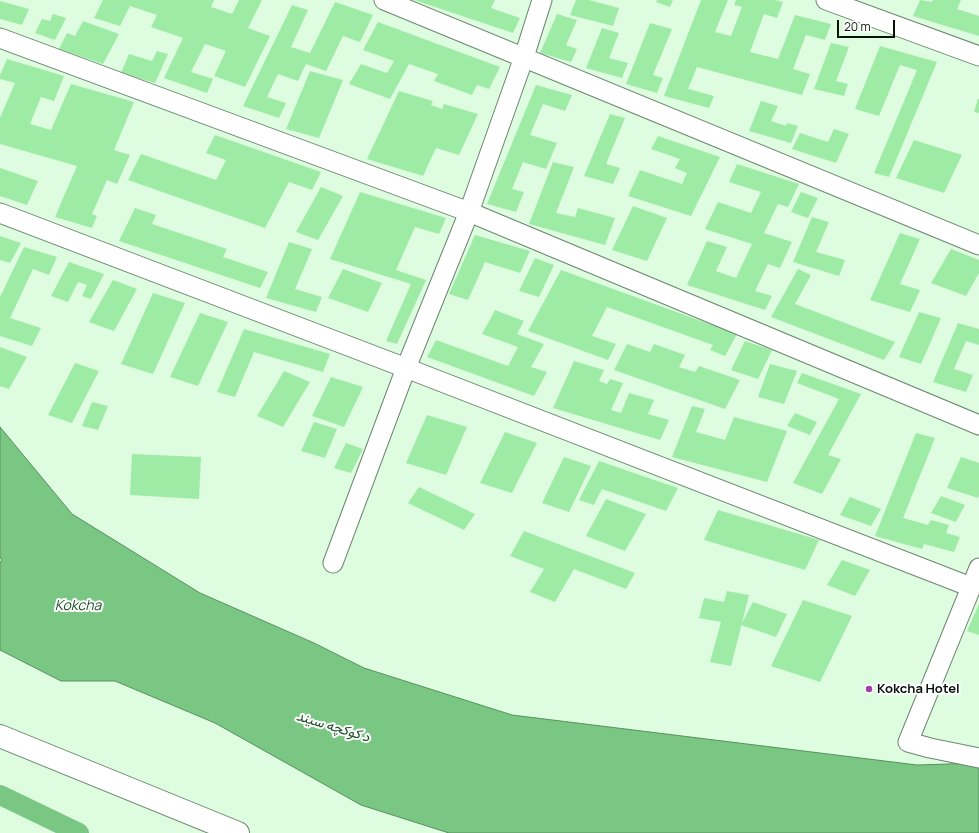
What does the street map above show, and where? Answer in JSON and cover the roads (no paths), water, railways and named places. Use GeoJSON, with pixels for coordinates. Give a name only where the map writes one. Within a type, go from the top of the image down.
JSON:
{"type":"FeatureCollection","features":[{"type":"Feature","properties":{"kind":"street"},"geometry":{"type":"LineString","coordinates":[[384,0],[979,245]]}},
{"type":"Feature","properties":{"kind":"street"},"geometry":{"type":"LineString","coordinates":[[333,563],[406,368],[469,212],[524,57],[542,0]]}},
{"type":"Feature","properties":{"kind":"street"},"geometry":{"type":"LineString","coordinates":[[826,0],[979,56]]}},
{"type":"Feature","properties":{"kind":"street"},"geometry":{"type":"LineString","coordinates":[[0,38],[469,212],[979,425]]}},
{"type":"Feature","properties":{"kind":"street"},"geometry":{"type":"LineString","coordinates":[[0,213],[972,587]]}},
{"type":"Feature","properties":{"kind":"street"},"geometry":{"type":"LineString","coordinates":[[979,568],[908,742],[979,758]]}},
{"type":"Feature","properties":{"kind":"street"},"geometry":{"type":"LineString","coordinates":[[0,736],[238,833]]}},
{"type":"Feature","properties":{"kind":"water","name":"Kokcha"},"geometry":{"type":"Polygon","coordinates":[[[0,427],[72,514],[200,593],[314,643],[364,668],[512,715],[917,765],[979,763],[979,833],[449,833],[361,805],[215,723],[115,681],[61,681],[0,650],[0,562],[2,560],[0,558],[0,427]]]}},
{"type":"Feature","properties":{"kind":"waterway"},"geometry":{"type":"LineString","coordinates":[[0,795],[79,833]]}},
{"type":"Feature","properties":{"kind":"place","name":"Kokcha Hotel"},"geometry":{"type":"Point","coordinates":[869,689]}},
{"type":"Feature","properties":{"kind":"water label","name":"د کوکچه سیند"},"geometry":{"type":"Point","coordinates":[333,727]}}]}
